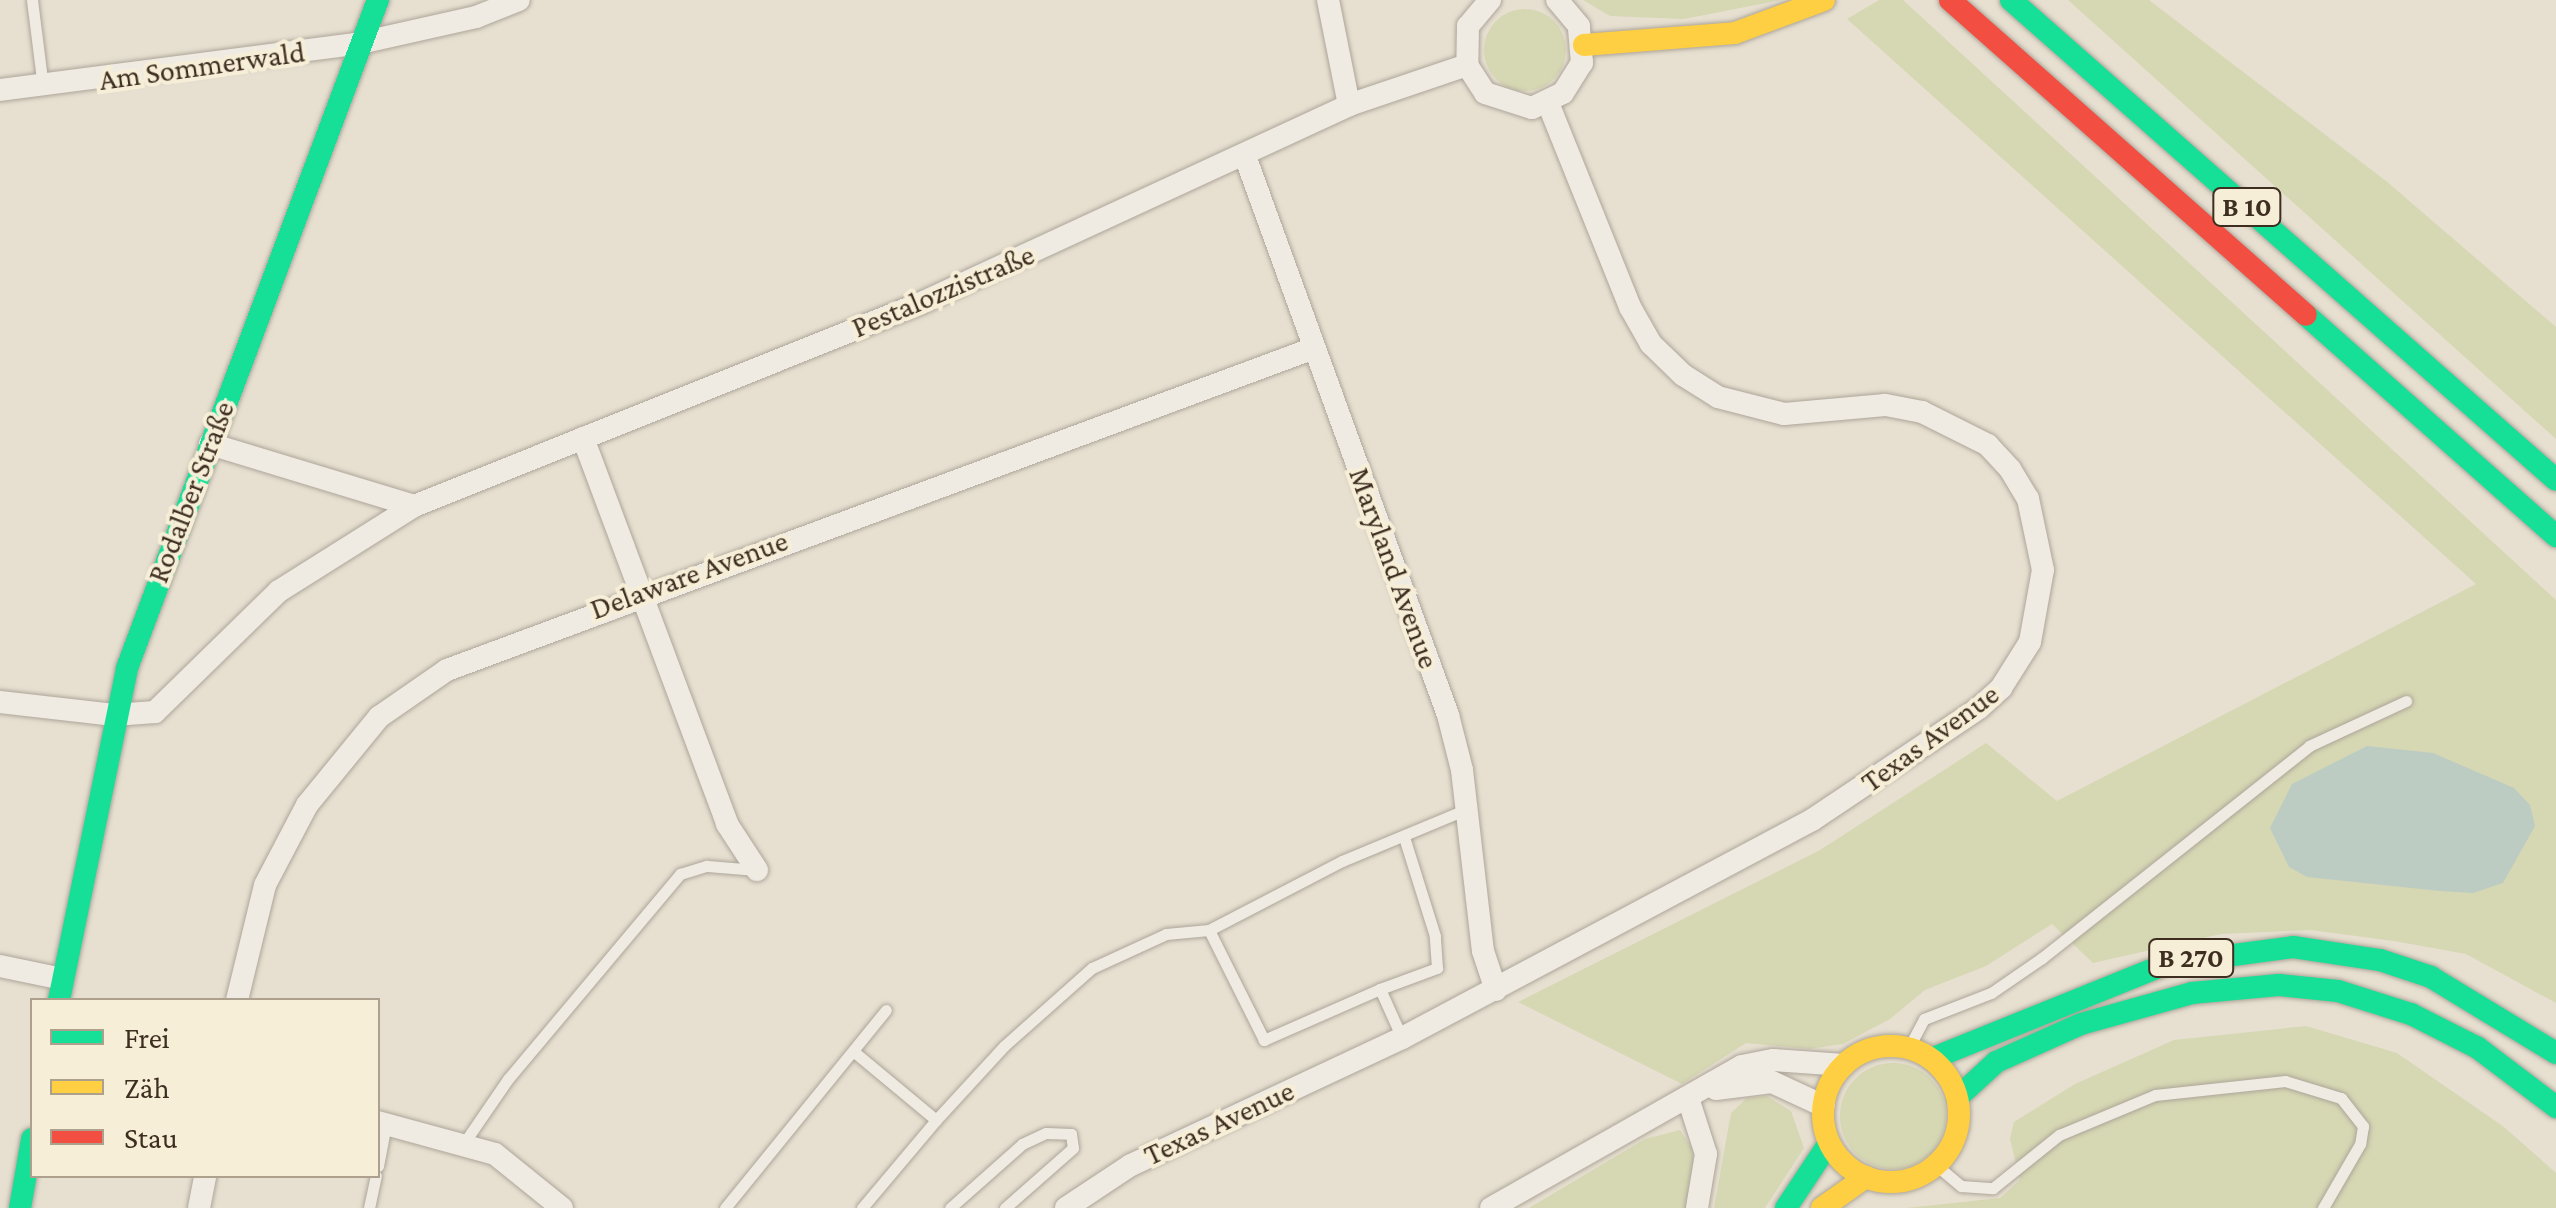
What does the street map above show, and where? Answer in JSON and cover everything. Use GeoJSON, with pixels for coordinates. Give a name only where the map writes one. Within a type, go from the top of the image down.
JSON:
{"type":"FeatureCollection","features":[{"type":"Feature","properties":{"kind":"main road","name":"Rodalber Straße"},"geometry":{"type":"LineString","coordinates":[[61,989],[114,715],[210,444],[378,0]]}},
{"type":"Feature","properties":{"kind":"main road"},"geometry":{"type":"LineString","coordinates":[[1584,45],[1734,32],[1824,0]]}},
{"type":"Feature","properties":{"kind":"main road","name":"B 10"},"geometry":{"type":"LineString","coordinates":[[1950,0],[2556,536]]}},
{"type":"Feature","properties":{"kind":"main road","name":"B 10"},"geometry":{"type":"LineString","coordinates":[[2011,0],[2556,480]]}},
{"type":"Feature","properties":{"kind":"main road","name":"B 270"},"geometry":{"type":"LineString","coordinates":[[1931,1060],[2092,991],[2214,952],[2328,949],[2380,960],[2464,992],[2556,1053]]}},
{"type":"Feature","properties":{"kind":"main road","name":"B 270"},"geometry":{"type":"LineString","coordinates":[[1957,1098],[1996,1062],[2137,1006],[2279,985],[2338,991],[2411,1014],[2478,1048],[2556,1107]]}},
{"type":"Feature","properties":{"kind":"main road"},"geometry":{"type":"LineString","coordinates":[[1874,1049],[1908,1049],[1931,1060],[1957,1098],[1958,1127],[1936,1165],[1896,1182],[1866,1177],[1830,1142],[1824,1106],[1844,1065],[1874,1049]]}},
{"type":"Feature","properties":{"kind":"main road"},"geometry":{"type":"LineString","coordinates":[[1786,1208],[1830,1142]]}},
{"type":"Feature","properties":{"kind":"main road"},"geometry":{"type":"LineString","coordinates":[[20,1208],[30,1150]]}},
{"type":"Feature","properties":{"kind":"main road"},"geometry":{"type":"LineString","coordinates":[[1822,1208],[1866,1177]]}},
{"type":"Feature","properties":{"kind":"street","name":"Am Sommerwald"},"geometry":{"type":"LineString","coordinates":[[0,90],[43,88],[360,42],[476,17],[519,0]]}},
{"type":"Feature","properties":{"kind":"street"},"geometry":{"type":"LineString","coordinates":[[1328,0],[1349,106]]}},
{"type":"Feature","properties":{"kind":"street"},"geometry":{"type":"LineString","coordinates":[[1490,0],[1468,26],[1466,65],[1484,94],[1499,102],[1532,108],[1548,103],[1575,80],[1584,45],[1579,26],[1558,0]]}},
{"type":"Feature","properties":{"kind":"street","name":"Pestalozzistraße"},"geometry":{"type":"LineString","coordinates":[[0,702],[114,715],[155,712],[170,702],[280,590],[414,506],[922,303],[1349,106],[1466,65]]}},
{"type":"Feature","properties":{"kind":"street","name":"Texas Avenue"},"geometry":{"type":"LineString","coordinates":[[1066,1208],[1131,1165],[1402,1038],[1812,820],[1936,741],[2001,688],[2030,642],[2042,606],[2039,534],[2028,499],[1988,445],[1922,412],[1885,405],[1784,414],[1754,409],[1706,390],[1651,344],[1606,254],[1548,103]]}},
{"type":"Feature","properties":{"kind":"street","name":"Maryland Avenue"},"geometry":{"type":"LineString","coordinates":[[1245,156],[1448,715],[1467,809],[1483,952],[1496,990]]}},
{"type":"Feature","properties":{"kind":"street","name":"Delaware Avenue"},"geometry":{"type":"LineString","coordinates":[[236,998],[253,925],[283,846],[306,805],[379,718],[447,670],[640,593],[1314,348]]}},
{"type":"Feature","properties":{"kind":"street"},"geometry":{"type":"LineString","coordinates":[[583,438],[727,824],[757,870]]}},
{"type":"Feature","properties":{"kind":"street"},"geometry":{"type":"LineString","coordinates":[[210,444],[414,506]]}},
{"type":"Feature","properties":{"kind":"street"},"geometry":{"type":"LineString","coordinates":[[0,966],[61,989]]}},
{"type":"Feature","properties":{"kind":"street"},"geometry":{"type":"LineString","coordinates":[[1491,1208],[1757,1062],[1844,1065]]}},
{"type":"Feature","properties":{"kind":"street"},"geometry":{"type":"LineString","coordinates":[[1688,1098],[1754,1081],[1792,1088],[1824,1106]]}},
{"type":"Feature","properties":{"kind":"street"},"geometry":{"type":"LineString","coordinates":[[1688,1098],[1706,1154],[1697,1208]]}},
{"type":"Feature","properties":{"kind":"street"},"geometry":{"type":"LineString","coordinates":[[382,1123],[464,1143],[510,1163],[562,1208]]}},
{"type":"Feature","properties":{"kind":"street"},"geometry":{"type":"LineString","coordinates":[[199,1208],[205,1178]]}},
{"type":"Feature","properties":{"kind":"lane"},"geometry":{"type":"LineString","coordinates":[[32,0],[43,88]]}},
{"type":"Feature","properties":{"kind":"lane"},"geometry":{"type":"LineString","coordinates":[[1908,1049],[1924,1019],[1991,993],[2042,958],[2310,746],[2406,701]]}},
{"type":"Feature","properties":{"kind":"lane"},"geometry":{"type":"LineString","coordinates":[[862,1208],[1004,1046],[1092,968],[1166,934],[1209,930],[1467,809]]}},
{"type":"Feature","properties":{"kind":"lane"},"geometry":{"type":"LineString","coordinates":[[1209,930],[1264,1040],[1437,968],[1435,936],[1404,836]]}},
{"type":"Feature","properties":{"kind":"lane"},"geometry":{"type":"LineString","coordinates":[[464,1143],[508,1079],[680,874],[707,866],[757,870]]}},
{"type":"Feature","properties":{"kind":"lane"},"geometry":{"type":"LineString","coordinates":[[1380,989],[1402,1038]]}},
{"type":"Feature","properties":{"kind":"lane"},"geometry":{"type":"LineString","coordinates":[[725,1208],[886,1010]]}},
{"type":"Feature","properties":{"kind":"lane"},"geometry":{"type":"LineString","coordinates":[[853,1051],[936,1120]]}},
{"type":"Feature","properties":{"kind":"lane"},"geometry":{"type":"LineString","coordinates":[[1936,1165],[1961,1186],[1993,1188],[2060,1135],[2155,1095],[2285,1081],[2341,1098],[2362,1126],[2360,1144],[2323,1208]]}},
{"type":"Feature","properties":{"kind":"lane"},"geometry":{"type":"LineString","coordinates":[[950,1208],[1022,1144],[1046,1133],[1071,1134],[1074,1148],[1005,1208]]}},
{"type":"Feature","properties":{"kind":"lane"},"geometry":{"type":"LineString","coordinates":[[369,1208],[376,1178]]}},
{"type":"Feature","properties":{"kind":"green space"},"geometry":{"type":"Polygon","coordinates":[[[1583,0],[1781,0],[1684,19],[1610,16],[1583,0]]]}},
{"type":"Feature","properties":{"kind":"green space"},"geometry":{"type":"Polygon","coordinates":[[[1879,0],[1903,0],[2556,600],[2556,1003],[2466,954],[2394,941],[2310,930],[2221,934],[2093,963],[2052,924],[1986,966],[1925,990],[1890,1019],[1843,1044],[1809,1049],[1746,1043],[1682,1084],[1518,1002],[1820,850],[1986,743],[2057,801],[2476,584],[1847,19],[1879,0]]]}},
{"type":"Feature","properties":{"kind":"green space"},"geometry":{"type":"Polygon","coordinates":[[[2068,0],[2149,0],[2386,181],[2556,327],[2556,439],[2068,0]]]}},
{"type":"Feature","properties":{"kind":"green space"},"geometry":{"type":"Polygon","coordinates":[[[1525,9],[1541,12],[1554,21],[1563,34],[1563,66],[1554,79],[1541,88],[1525,91],[1509,88],[1496,79],[1487,66],[1484,50],[1487,34],[1496,21],[1509,12],[1525,9]]]}},
{"type":"Feature","properties":{"kind":"green space"},"geometry":{"type":"Polygon","coordinates":[[[2306,1026],[2397,1053],[2504,1127],[2556,1173],[2556,1208],[1906,1208],[2000,1198],[2020,1180],[2010,1139],[2014,1122],[2075,1084],[2174,1040],[2306,1026]]]}},
{"type":"Feature","properties":{"kind":"green space"},"geometry":{"type":"Polygon","coordinates":[[[1893,1063],[1913,1067],[1931,1078],[1942,1096],[1946,1116],[1942,1136],[1931,1154],[1913,1165],[1893,1169],[1873,1165],[1855,1154],[1844,1136],[1840,1116],[1844,1096],[1855,1078],[1873,1067],[1893,1063]]]}},
{"type":"Feature","properties":{"kind":"green space"},"geometry":{"type":"Polygon","coordinates":[[[1767,1096],[1791,1111],[1804,1148],[1765,1208],[1714,1208],[1731,1113],[1747,1098],[1767,1096]]]}},
{"type":"Feature","properties":{"kind":"green space"},"geometry":{"type":"Polygon","coordinates":[[[1680,1130],[1692,1148],[1695,1174],[1686,1208],[1529,1208],[1645,1139],[1680,1130]]]}},
{"type":"Feature","properties":{"kind":"shaded area"},"geometry":{"type":"Polygon","coordinates":[[[2367,746],[2433,753],[2514,788],[2530,805],[2535,826],[2503,883],[2473,893],[2440,891],[2307,877],[2289,867],[2270,828],[2292,784],[2367,746]]]}},
{"type":"Feature","properties":{"kind":"traffic: fast"},"geometry":{"type":"LineString","coordinates":[[59,998],[127,668],[378,0]]}},
{"type":"Feature","properties":{"kind":"traffic: fast"},"geometry":{"type":"LineString","coordinates":[[2011,0],[2556,480]]}},
{"type":"Feature","properties":{"kind":"traffic: fast"},"geometry":{"type":"LineString","coordinates":[[2306,315],[2556,536]]}},
{"type":"Feature","properties":{"kind":"traffic: fast"},"geometry":{"type":"LineString","coordinates":[[1931,1059],[2166,964],[2293,947],[2380,960],[2431,977],[2556,1053]]}},
{"type":"Feature","properties":{"kind":"traffic: fast"},"geometry":{"type":"LineString","coordinates":[[1957,1098],[1996,1062],[2081,1024],[2192,993],[2279,985],[2338,991],[2411,1014],[2478,1048],[2556,1107]]}},
{"type":"Feature","properties":{"kind":"traffic: fast"},"geometry":{"type":"LineString","coordinates":[[1786,1208],[1829,1143]]}},
{"type":"Feature","properties":{"kind":"traffic: fast"},"geometry":{"type":"LineString","coordinates":[[20,1208],[30,1150]]}},
{"type":"Feature","properties":{"kind":"traffic: slow"},"geometry":{"type":"LineString","coordinates":[[1584,45],[1735,33],[1824,0]]}},
{"type":"Feature","properties":{"kind":"traffic: slow"},"geometry":{"type":"LineString","coordinates":[[1891,1046],[1917,1052],[1939,1066],[1953,1088],[1959,1114],[1953,1140],[1939,1162],[1917,1176],[1891,1182],[1865,1176],[1843,1162],[1829,1140],[1823,1114],[1829,1088],[1843,1066],[1865,1052],[1891,1046]]}},
{"type":"Feature","properties":{"kind":"traffic: slow"},"geometry":{"type":"LineString","coordinates":[[1822,1208],[1866,1177]]}},
{"type":"Feature","properties":{"kind":"traffic: jam"},"geometry":{"type":"LineString","coordinates":[[1950,0],[2306,315]]}}]}
